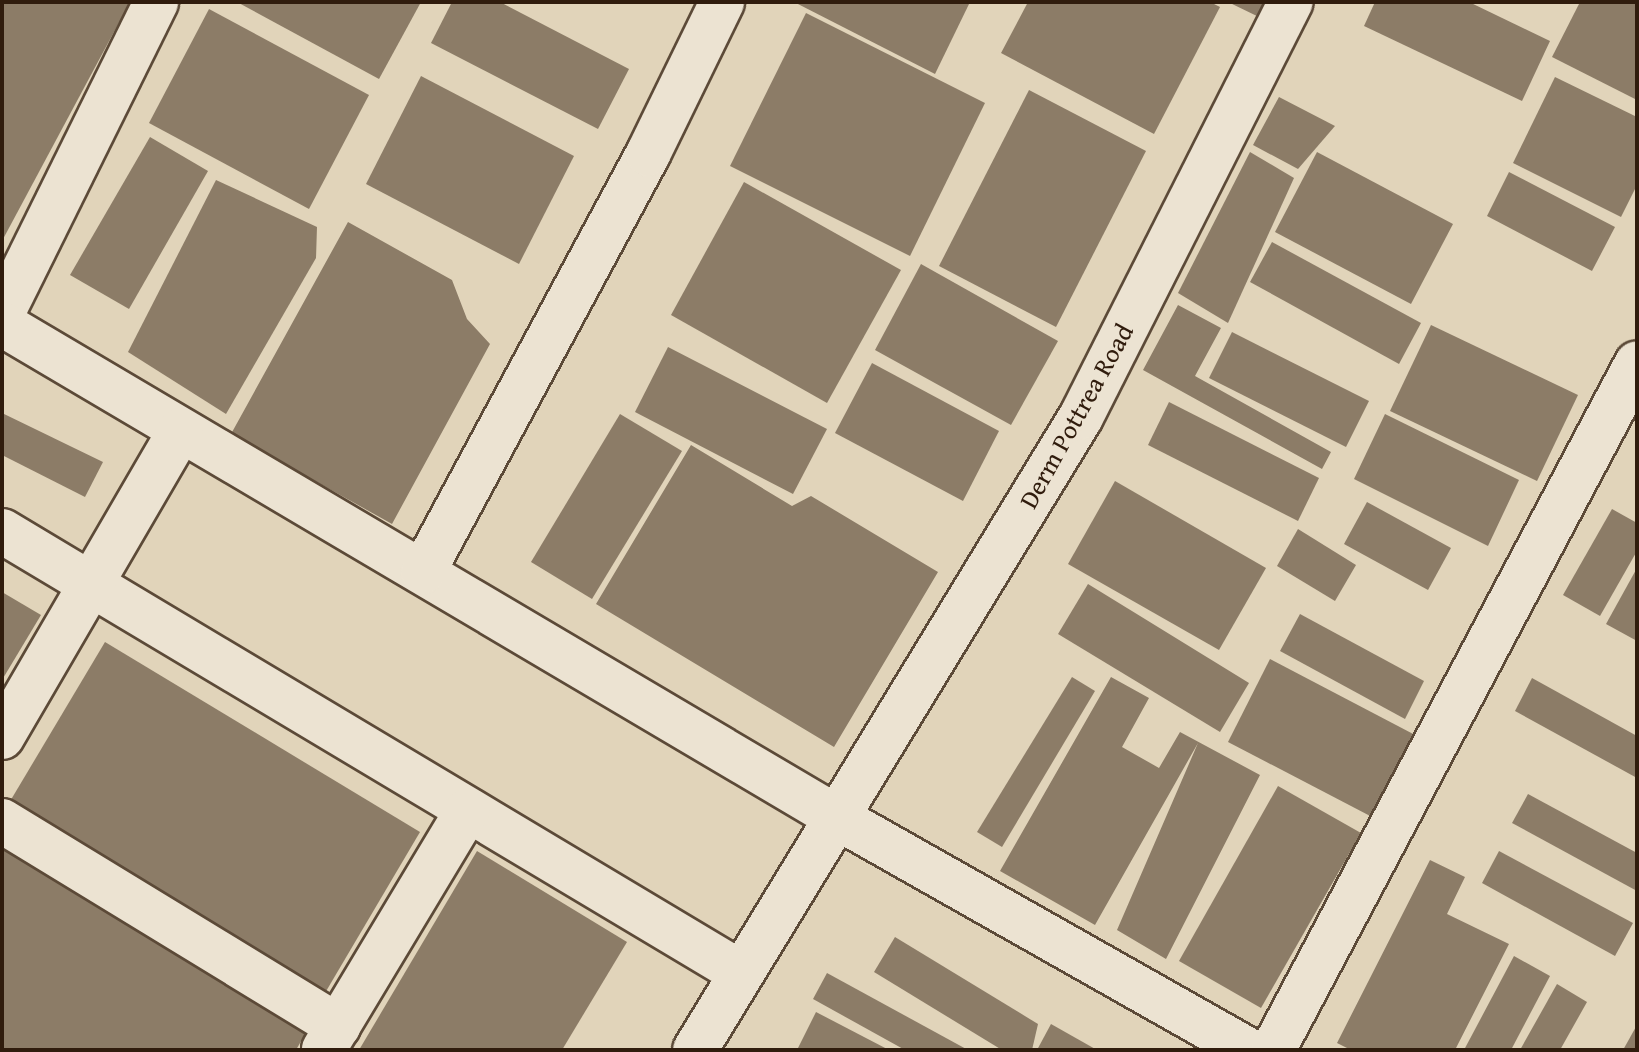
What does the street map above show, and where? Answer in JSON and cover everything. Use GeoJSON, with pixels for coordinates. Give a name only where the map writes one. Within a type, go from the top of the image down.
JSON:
{"type":"FeatureCollection","features":[{"type":"Feature","properties":{"kind":"street"},"geometry":{"type":"LineString","coordinates":[[2,314],[156,2]]}},
{"type":"Feature","properties":{"kind":"street"},"geometry":{"type":"LineString","coordinates":[[423,572],[648,154],[722,2]]}},
{"type":"Feature","properties":{"kind":"street","name":"Derm Pottrea Road"},"geometry":{"type":"LineString","coordinates":[[695,1050],[1081,417],[1291,2]]}},
{"type":"Feature","properties":{"kind":"street"},"geometry":{"type":"LineString","coordinates":[[2,324],[838,818],[1248,1050]]}},
{"type":"Feature","properties":{"kind":"street"},"geometry":{"type":"LineString","coordinates":[[1273,1050],[1637,363]]}},
{"type":"Feature","properties":{"kind":"street"},"geometry":{"type":"LineString","coordinates":[[2,737],[181,430]]}},
{"type":"Feature","properties":{"kind":"street"},"geometry":{"type":"LineString","coordinates":[[2,531],[741,973]]}},
{"type":"Feature","properties":{"kind":"street"},"geometry":{"type":"LineString","coordinates":[[2,821],[331,1038],[467,811]]}},
{"type":"Feature","properties":{"kind":"building"},"geometry":{"type":"Polygon","coordinates":[[[2,2],[130,2],[2,241],[2,2]]]}},
{"type":"Feature","properties":{"kind":"building"},"geometry":{"type":"Polygon","coordinates":[[[237,2],[421,2],[379,79],[237,2]]]}},
{"type":"Feature","properties":{"kind":"building"},"geometry":{"type":"Polygon","coordinates":[[[452,2],[500,2],[629,69],[598,129],[431,43],[452,2]]]}},
{"type":"Feature","properties":{"kind":"building"},"geometry":{"type":"Polygon","coordinates":[[[794,2],[970,2],[935,74],[794,2]]]}},
{"type":"Feature","properties":{"kind":"building"},"geometry":{"type":"Polygon","coordinates":[[[1028,2],[1210,2],[1220,7],[1154,134],[1001,53],[1028,2]]]}},
{"type":"Feature","properties":{"kind":"building"},"geometry":{"type":"Polygon","coordinates":[[[1228,2],[1269,2],[1261,18],[1228,2]]]}},
{"type":"Feature","properties":{"kind":"building"},"geometry":{"type":"Polygon","coordinates":[[[1375,2],[1469,2],[1550,41],[1522,101],[1364,26],[1375,2]]]}},
{"type":"Feature","properties":{"kind":"building"},"geometry":{"type":"Polygon","coordinates":[[[1580,2],[1637,2],[1637,100],[1552,57],[1580,2]]]}},
{"type":"Feature","properties":{"kind":"building"},"geometry":{"type":"Polygon","coordinates":[[[209,9],[369,95],[309,209],[149,123],[209,9]]]}},
{"type":"Feature","properties":{"kind":"building"},"geometry":{"type":"Polygon","coordinates":[[[806,13],[985,103],[910,256],[730,166],[806,13]]]}},
{"type":"Feature","properties":{"kind":"building"},"geometry":{"type":"Polygon","coordinates":[[[421,76],[574,156],[519,264],[366,184],[421,76]]]}},
{"type":"Feature","properties":{"kind":"building"},"geometry":{"type":"Polygon","coordinates":[[[1555,77],[1637,117],[1637,185],[1621,217],[1513,163],[1555,77]]]}},
{"type":"Feature","properties":{"kind":"building"},"geometry":{"type":"Polygon","coordinates":[[[1029,90],[1146,151],[1056,327],[939,266],[1029,90]]]}},
{"type":"Feature","properties":{"kind":"building"},"geometry":{"type":"Polygon","coordinates":[[[1279,97],[1335,126],[1298,169],[1253,145],[1279,97]]]}},
{"type":"Feature","properties":{"kind":"building"},"geometry":{"type":"Polygon","coordinates":[[[150,137],[208,171],[129,309],[70,275],[150,137]]]}},
{"type":"Feature","properties":{"kind":"building"},"geometry":{"type":"Polygon","coordinates":[[[1250,152],[1294,178],[1228,323],[1178,293],[1250,152]]]}},
{"type":"Feature","properties":{"kind":"building"},"geometry":{"type":"Polygon","coordinates":[[[1317,152],[1453,224],[1411,304],[1275,232],[1317,152]]]}},
{"type":"Feature","properties":{"kind":"building"},"geometry":{"type":"Polygon","coordinates":[[[1509,172],[1615,227],[1592,271],[1487,216],[1509,172]]]}},
{"type":"Feature","properties":{"kind":"building"},"geometry":{"type":"Polygon","coordinates":[[[216,180],[317,227],[316,258],[226,414],[128,352],[216,180]]]}},
{"type":"Feature","properties":{"kind":"building"},"geometry":{"type":"Polygon","coordinates":[[[744,182],[901,270],[827,403],[671,315],[744,182]]]}},
{"type":"Feature","properties":{"kind":"building"},"geometry":{"type":"Polygon","coordinates":[[[348,222],[452,280],[467,319],[490,344],[392,524],[231,434],[348,222]]]}},
{"type":"Feature","properties":{"kind":"building"},"geometry":{"type":"Polygon","coordinates":[[[1272,242],[1421,323],[1399,364],[1250,282],[1272,242]]]}},
{"type":"Feature","properties":{"kind":"building"},"geometry":{"type":"Polygon","coordinates":[[[921,264],[1058,341],[1011,425],[875,350],[921,264]]]}},
{"type":"Feature","properties":{"kind":"building"},"geometry":{"type":"Polygon","coordinates":[[[1178,305],[1221,328],[1195,376],[1331,452],[1322,469],[1143,370],[1178,305]]]}},
{"type":"Feature","properties":{"kind":"building"},"geometry":{"type":"Polygon","coordinates":[[[1431,325],[1578,395],[1537,481],[1390,411],[1431,325]]]}},
{"type":"Feature","properties":{"kind":"building"},"geometry":{"type":"Polygon","coordinates":[[[1232,332],[1369,401],[1346,447],[1209,378],[1232,332]]]}},
{"type":"Feature","properties":{"kind":"building"},"geometry":{"type":"Polygon","coordinates":[[[668,347],[827,429],[793,494],[635,412],[668,347]]]}},
{"type":"Feature","properties":{"kind":"building"},"geometry":{"type":"Polygon","coordinates":[[[872,363],[999,431],[963,501],[835,433],[872,363]]]}},
{"type":"Feature","properties":{"kind":"building"},"geometry":{"type":"Polygon","coordinates":[[[1169,402],[1319,478],[1298,521],[1148,445],[1169,402]]]}},
{"type":"Feature","properties":{"kind":"building"},"geometry":{"type":"Polygon","coordinates":[[[2,413],[103,462],[85,497],[2,455],[2,413]]]}},
{"type":"Feature","properties":{"kind":"building"},"geometry":{"type":"Polygon","coordinates":[[[620,414],[682,451],[592,599],[531,562],[620,414]]]}},
{"type":"Feature","properties":{"kind":"building"},"geometry":{"type":"Polygon","coordinates":[[[1385,414],[1519,480],[1488,546],[1354,479],[1385,414]]]}},
{"type":"Feature","properties":{"kind":"building"},"geometry":{"type":"Polygon","coordinates":[[[691,445],[792,506],[811,496],[938,572],[834,747],[596,604],[691,445]]]}},
{"type":"Feature","properties":{"kind":"building"},"geometry":{"type":"Polygon","coordinates":[[[1115,481],[1266,568],[1219,650],[1068,564],[1115,481]]]}},
{"type":"Feature","properties":{"kind":"building"},"geometry":{"type":"Polygon","coordinates":[[[1367,502],[1451,548],[1428,590],[1344,544],[1367,502]]]}},
{"type":"Feature","properties":{"kind":"building"},"geometry":{"type":"Polygon","coordinates":[[[1612,509],[1637,523],[1637,551],[1600,616],[1563,595],[1612,509]]]}},
{"type":"Feature","properties":{"kind":"building"},"geometry":{"type":"Polygon","coordinates":[[[1298,529],[1356,565],[1335,601],[1277,566],[1298,529]]]}},
{"type":"Feature","properties":{"kind":"building"},"geometry":{"type":"Polygon","coordinates":[[[1637,568],[1637,641],[1606,624],[1637,568]]]}},
{"type":"Feature","properties":{"kind":"building"},"geometry":{"type":"Polygon","coordinates":[[[1088,584],[1249,683],[1220,732],[1058,634],[1088,584]]]}},
{"type":"Feature","properties":{"kind":"building"},"geometry":{"type":"Polygon","coordinates":[[[2,592],[41,615],[2,680],[2,592]]]}},
{"type":"Feature","properties":{"kind":"building"},"geometry":{"type":"Polygon","coordinates":[[[1300,614],[1424,681],[1405,719],[1280,651],[1300,614]]]}},
{"type":"Feature","properties":{"kind":"building"},"geometry":{"type":"Polygon","coordinates":[[[105,642],[420,832],[325,993],[9,803],[105,642]]]}},
{"type":"Feature","properties":{"kind":"building"},"geometry":{"type":"Polygon","coordinates":[[[1270,659],[1417,736],[1374,818],[1228,742],[1270,659]]]}},
{"type":"Feature","properties":{"kind":"building"},"geometry":{"type":"Polygon","coordinates":[[[1072,677],[1095,691],[1002,847],[977,832],[1072,677]]]}},
{"type":"Feature","properties":{"kind":"building"},"geometry":{"type":"Polygon","coordinates":[[[1111,677],[1149,698],[1122,747],[1159,768],[1180,732],[1260,775],[1166,959],[1117,930],[1198,743],[1095,925],[1000,871],[1111,677]]]}},
{"type":"Feature","properties":{"kind":"building"},"geometry":{"type":"Polygon","coordinates":[[[1532,678],[1637,736],[1637,778],[1515,711],[1532,678]]]}},
{"type":"Feature","properties":{"kind":"building"},"geometry":{"type":"Polygon","coordinates":[[[1278,786],[1361,833],[1261,1008],[1179,961],[1278,786]]]}},
{"type":"Feature","properties":{"kind":"building"},"geometry":{"type":"Polygon","coordinates":[[[1528,794],[1637,853],[1637,891],[1512,823],[1528,794]]]}},
{"type":"Feature","properties":{"kind":"building"},"geometry":{"type":"Polygon","coordinates":[[[2,843],[308,1029],[296,1050],[2,1050],[2,843]]]}},
{"type":"Feature","properties":{"kind":"building"},"geometry":{"type":"Polygon","coordinates":[[[477,851],[627,942],[562,1050],[359,1050],[477,851]]]}},
{"type":"Feature","properties":{"kind":"building"},"geometry":{"type":"Polygon","coordinates":[[[1499,851],[1633,923],[1615,956],[1482,883],[1499,851]]]}},
{"type":"Feature","properties":{"kind":"building"},"geometry":{"type":"Polygon","coordinates":[[[1430,860],[1465,877],[1447,914],[1509,944],[1455,1050],[1351,1050],[1337,1043],[1430,860]]]}},
{"type":"Feature","properties":{"kind":"building"},"geometry":{"type":"Polygon","coordinates":[[[895,937],[1038,1024],[1032,1050],[1002,1050],[874,972],[895,937]]]}},
{"type":"Feature","properties":{"kind":"building"},"geometry":{"type":"Polygon","coordinates":[[[1514,956],[1550,976],[1511,1050],[1464,1050],[1514,956]]]}},
{"type":"Feature","properties":{"kind":"building"},"geometry":{"type":"Polygon","coordinates":[[[827,973],[968,1050],[905,1050],[813,999],[827,973]]]}},
{"type":"Feature","properties":{"kind":"building"},"geometry":{"type":"Polygon","coordinates":[[[1557,984],[1587,1002],[1560,1050],[1520,1050],[1557,984]]]}},
{"type":"Feature","properties":{"kind":"building"},"geometry":{"type":"Polygon","coordinates":[[[816,1012],[889,1050],[797,1050],[816,1012]]]}},
{"type":"Feature","properties":{"kind":"building"},"geometry":{"type":"Polygon","coordinates":[[[1051,1024],[1097,1050],[1037,1050],[1051,1024]]]}},
{"type":"Feature","properties":{"kind":"building"},"geometry":{"type":"Polygon","coordinates":[[[1637,1025],[1637,1050],[1623,1050],[1637,1025]]]}}]}
